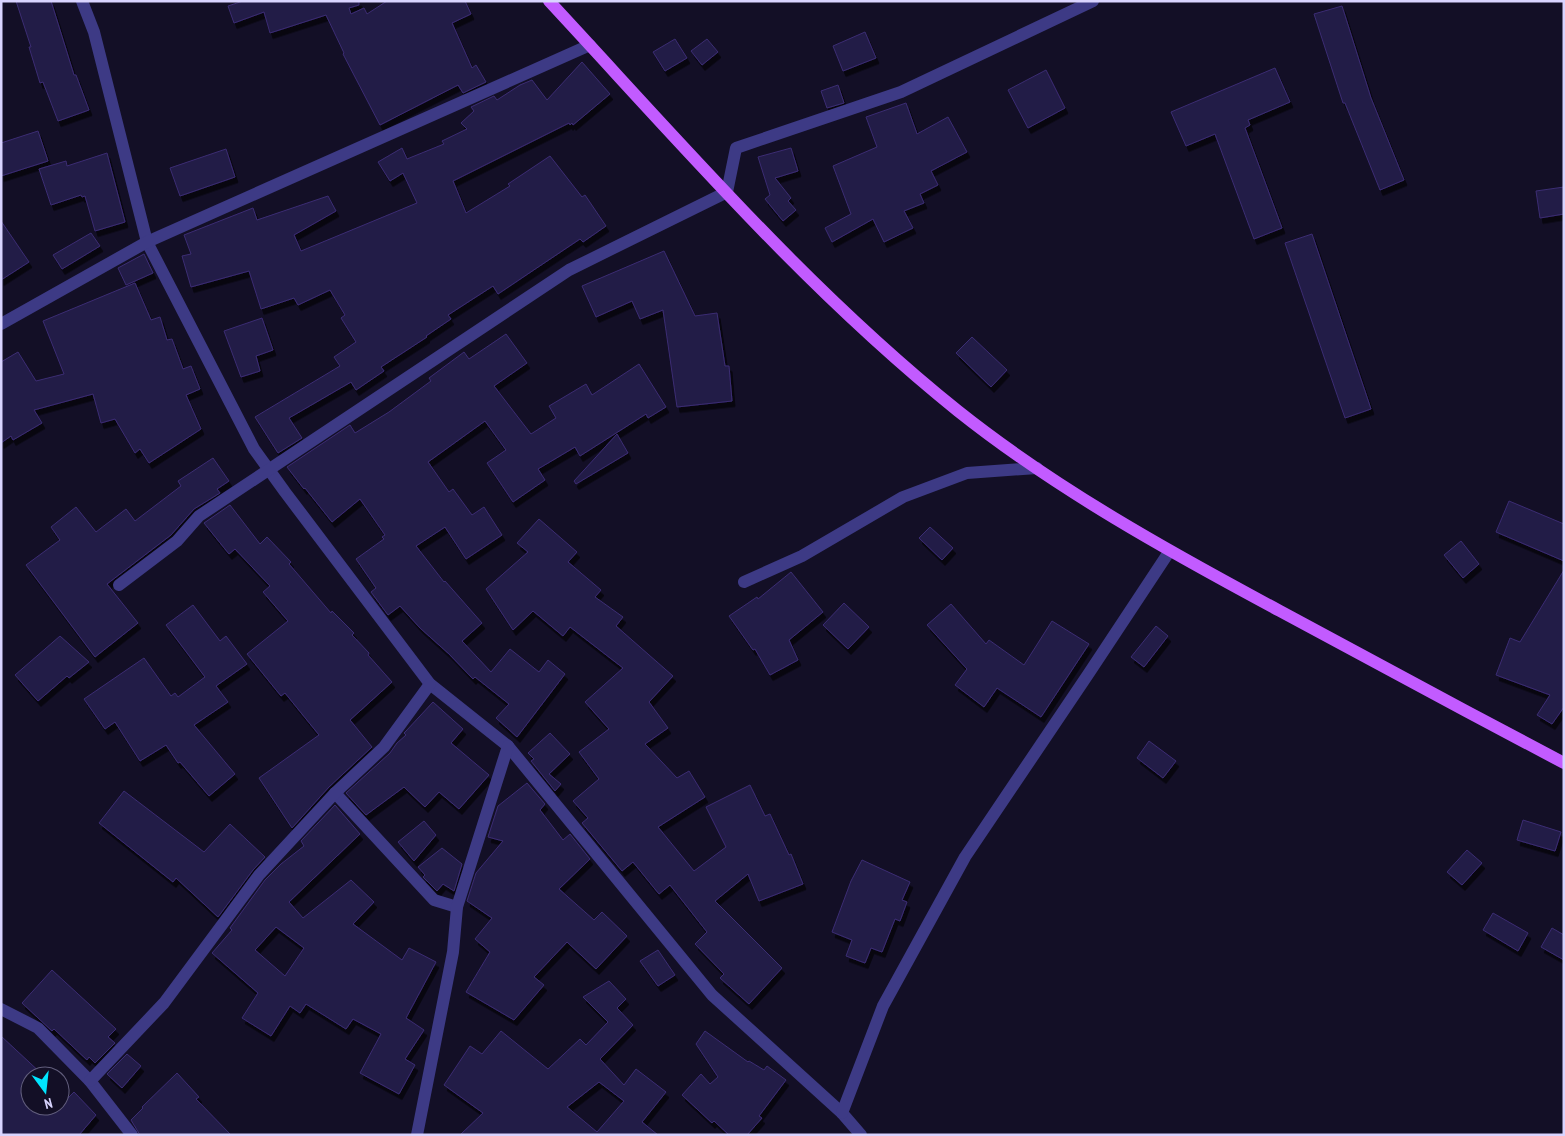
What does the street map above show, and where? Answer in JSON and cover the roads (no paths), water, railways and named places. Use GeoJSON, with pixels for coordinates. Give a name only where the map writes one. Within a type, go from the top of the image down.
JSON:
{"type":"FeatureCollection","features":[{"type":"Feature","properties":{"kind":"main road"},"geometry":{"type":"LineString","coordinates":[[549,1],[727,192],[841,309],[958,411],[1037,468],[1169,552],[1564,763]]}},
{"type":"Feature","properties":{"kind":"street"},"geometry":{"type":"LineString","coordinates":[[82,1],[94,32],[147,242],[254,449],[430,684],[508,746],[712,995],[842,1113],[861,1135]]}},
{"type":"Feature","properties":{"kind":"street"},"geometry":{"type":"LineString","coordinates":[[119,585],[177,541],[199,516],[268,468],[569,270],[727,192],[736,148],[901,92],[1093,1]]}},
{"type":"Feature","properties":{"kind":"street"},"geometry":{"type":"LineString","coordinates":[[1,324],[147,242],[590,46]]}},
{"type":"Feature","properties":{"kind":"street"},"geometry":{"type":"LineString","coordinates":[[744,582],[802,556],[903,497],[967,473],[1037,468]]}},
{"type":"Feature","properties":{"kind":"street"},"geometry":{"type":"LineString","coordinates":[[842,1113],[883,1006],[965,857],[1169,552]]}},
{"type":"Feature","properties":{"kind":"street"},"geometry":{"type":"LineString","coordinates":[[90,1081],[164,1003],[259,875],[335,792],[384,747],[430,684]]}},
{"type":"Feature","properties":{"kind":"street"},"geometry":{"type":"LineString","coordinates":[[417,1135],[453,952],[457,908],[508,746]]}},
{"type":"Feature","properties":{"kind":"street"},"geometry":{"type":"LineString","coordinates":[[335,792],[434,900],[457,908]]}},
{"type":"Feature","properties":{"kind":"street"},"geometry":{"type":"LineString","coordinates":[[1,1009],[38,1028],[90,1081],[132,1135]]}}]}
